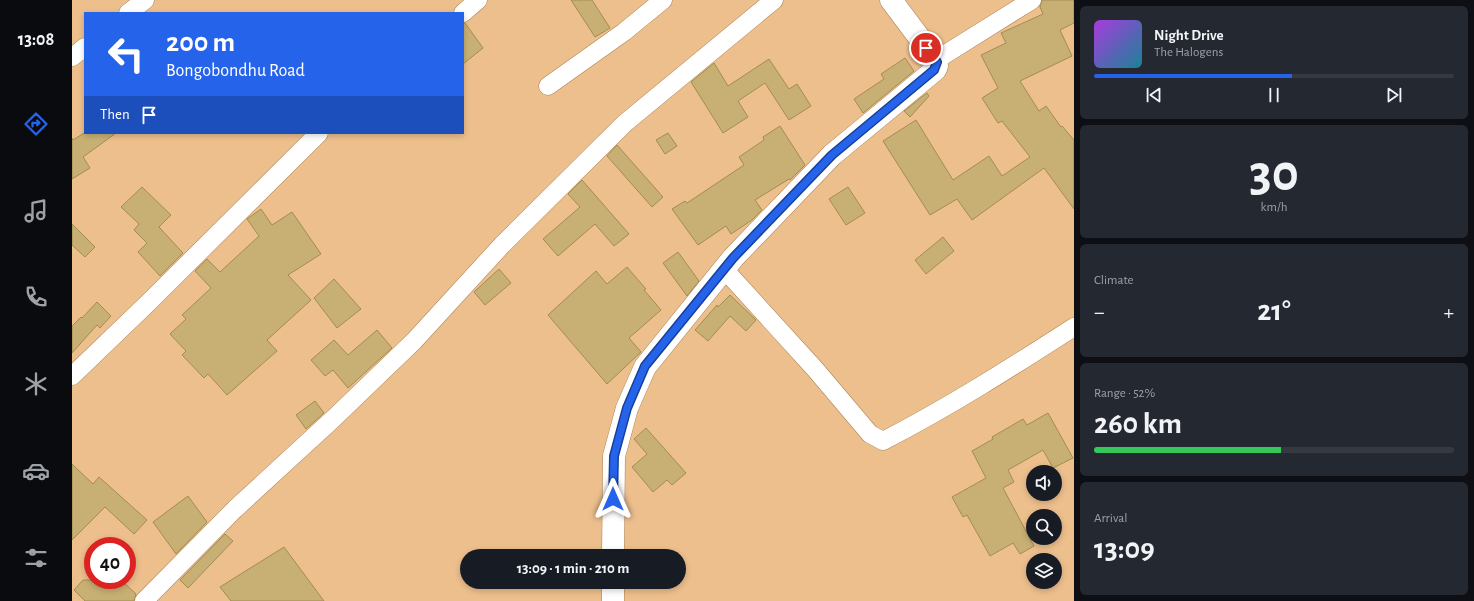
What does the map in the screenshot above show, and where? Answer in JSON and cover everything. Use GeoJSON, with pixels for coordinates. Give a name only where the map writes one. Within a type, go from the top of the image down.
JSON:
{"type":"FeatureCollection","features":[{"type":"Feature","properties":{"kind":"street"},"geometry":{"type":"LineString","coordinates":[[129,12],[145,0]]}},
{"type":"Feature","properties":{"kind":"street"},"geometry":{"type":"LineString","coordinates":[[464,12],[478,0]]}},
{"type":"Feature","properties":{"kind":"street"},"geometry":{"type":"LineString","coordinates":[[548,86],[624,32],[663,0]]}},
{"type":"Feature","properties":{"kind":"street"},"geometry":{"type":"LineString","coordinates":[[144,601],[235,508],[334,418],[414,341],[502,245],[625,123],[774,0]]}},
{"type":"Feature","properties":{"kind":"street"},"geometry":{"type":"LineString","coordinates":[[613,549],[614,456],[627,408],[645,366],[724,269],[832,155],[937,66],[936,60],[891,0]]}},
{"type":"Feature","properties":{"kind":"street"},"geometry":{"type":"LineString","coordinates":[[936,60],[1032,0]]}},
{"type":"Feature","properties":{"kind":"street"},"geometry":{"type":"LineString","coordinates":[[72,58],[84,48]]}},
{"type":"Feature","properties":{"kind":"street"},"geometry":{"type":"LineString","coordinates":[[72,376],[318,134]]}},
{"type":"Feature","properties":{"kind":"street"},"geometry":{"type":"LineString","coordinates":[[724,269],[870,434],[883,441],[916,424],[1026,358],[1074,327]]}},
{"type":"Feature","properties":{"kind":"street"},"geometry":{"type":"LineString","coordinates":[[613,589],[613,601]]}},
{"type":"Feature","properties":{"kind":"building"},"geometry":{"type":"Polygon","coordinates":[[[571,0],[592,0],[610,28],[595,37],[571,0]]]}},
{"type":"Feature","properties":{"kind":"building"},"geometry":{"type":"Polygon","coordinates":[[[1042,0],[1074,0],[1074,23],[1060,30],[1072,56],[1020,81],[1039,111],[1046,106],[1061,127],[1062,126],[1074,140],[1074,209],[1044,168],[972,220],[957,199],[930,215],[883,141],[916,120],[953,180],[989,156],[1002,176],[1030,157],[1002,121],[998,123],[982,98],[998,88],[981,55],[1006,43],[1001,33],[1043,14],[1040,7],[1042,0]]]}},
{"type":"Feature","properties":{"kind":"building"},"geometry":{"type":"Polygon","coordinates":[[[464,23],[465,23],[483,48],[464,63],[464,23]]]}},
{"type":"Feature","properties":{"kind":"building"},"geometry":{"type":"Polygon","coordinates":[[[905,58],[914,71],[863,113],[854,99],[884,79],[881,74],[905,58]]]}},
{"type":"Feature","properties":{"kind":"building"},"geometry":{"type":"Polygon","coordinates":[[[769,59],[789,89],[797,84],[811,106],[789,120],[765,83],[738,101],[748,117],[723,133],[691,82],[714,63],[728,86],[769,59]]]}},
{"type":"Feature","properties":{"kind":"building"},"geometry":{"type":"Polygon","coordinates":[[[927,93],[929,96],[910,117],[904,111],[927,93]]]}},
{"type":"Feature","properties":{"kind":"building"},"geometry":{"type":"Polygon","coordinates":[[[780,126],[805,165],[790,180],[789,179],[755,200],[762,210],[752,220],[731,234],[726,226],[698,245],[672,209],[685,201],[687,203],[744,165],[739,157],[764,140],[763,137],[780,126]]]}},
{"type":"Feature","properties":{"kind":"building"},"geometry":{"type":"Polygon","coordinates":[[[84,133],[115,134],[83,157],[90,168],[72,179],[72,138],[73,140],[84,133]]]}},
{"type":"Feature","properties":{"kind":"building"},"geometry":{"type":"Polygon","coordinates":[[[668,133],[677,146],[665,154],[656,140],[668,133]]]}},
{"type":"Feature","properties":{"kind":"building"},"geometry":{"type":"Polygon","coordinates":[[[617,145],[663,197],[652,207],[607,156],[617,145]]]}},
{"type":"Feature","properties":{"kind":"building"},"geometry":{"type":"Polygon","coordinates":[[[582,180],[629,234],[614,246],[595,224],[558,256],[543,239],[580,207],[568,194],[582,180]]]}},
{"type":"Feature","properties":{"kind":"building"},"geometry":{"type":"Polygon","coordinates":[[[142,187],[171,215],[159,227],[183,253],[160,276],[138,252],[147,243],[134,230],[139,224],[121,207],[142,187]]]}},
{"type":"Feature","properties":{"kind":"building"},"geometry":{"type":"Polygon","coordinates":[[[848,187],[865,213],[846,225],[829,199],[848,187]]]}},
{"type":"Feature","properties":{"kind":"building"},"geometry":{"type":"Polygon","coordinates":[[[261,209],[272,225],[292,212],[321,254],[288,275],[311,300],[267,340],[277,351],[227,395],[208,374],[204,378],[182,355],[186,351],[170,334],[186,319],[182,315],[211,288],[195,271],[207,259],[220,272],[259,236],[247,219],[261,209]]]}},
{"type":"Feature","properties":{"kind":"building"},"geometry":{"type":"Polygon","coordinates":[[[72,224],[95,247],[85,257],[72,245],[72,224]]]}},
{"type":"Feature","properties":{"kind":"building"},"geometry":{"type":"Polygon","coordinates":[[[943,237],[954,251],[926,274],[915,260],[943,237]]]}},
{"type":"Feature","properties":{"kind":"building"},"geometry":{"type":"Polygon","coordinates":[[[678,252],[699,281],[687,296],[663,263],[678,252]]]}},
{"type":"Feature","properties":{"kind":"building"},"geometry":{"type":"Polygon","coordinates":[[[627,267],[646,289],[644,290],[661,310],[629,338],[641,352],[607,384],[548,315],[596,271],[607,284],[627,267]]]}},
{"type":"Feature","properties":{"kind":"building"},"geometry":{"type":"Polygon","coordinates":[[[499,269],[511,283],[485,305],[474,292],[499,269]]]}},
{"type":"Feature","properties":{"kind":"building"},"geometry":{"type":"Polygon","coordinates":[[[334,279],[361,309],[337,328],[314,298],[334,279]]]}},
{"type":"Feature","properties":{"kind":"building"},"geometry":{"type":"Polygon","coordinates":[[[730,295],[756,320],[746,331],[730,316],[708,341],[695,330],[717,305],[718,307],[730,295]]]}},
{"type":"Feature","properties":{"kind":"building"},"geometry":{"type":"Polygon","coordinates":[[[97,302],[111,316],[100,328],[97,325],[72,353],[72,326],[97,302]]]}},
{"type":"Feature","properties":{"kind":"building"},"geometry":{"type":"Polygon","coordinates":[[[377,330],[392,348],[348,388],[333,370],[325,376],[311,360],[334,340],[348,355],[377,330]]]}},
{"type":"Feature","properties":{"kind":"building"},"geometry":{"type":"Polygon","coordinates":[[[315,401],[324,413],[306,429],[296,415],[315,401]]]}},
{"type":"Feature","properties":{"kind":"building"},"geometry":{"type":"Polygon","coordinates":[[[1048,413],[1073,458],[1059,465],[1051,465],[1043,450],[1008,470],[1014,482],[1003,488],[1026,531],[1026,545],[1034,546],[1020,554],[1013,543],[990,556],[967,515],[963,517],[952,497],[986,478],[972,451],[993,439],[992,437],[1023,419],[1027,425],[1048,413]]]}},
{"type":"Feature","properties":{"kind":"building"},"geometry":{"type":"Polygon","coordinates":[[[646,428],[686,473],[672,485],[667,480],[653,492],[632,467],[647,454],[634,439],[646,428]]]}},
{"type":"Feature","properties":{"kind":"building"},"geometry":{"type":"Polygon","coordinates":[[[72,464],[93,484],[99,477],[147,520],[134,534],[105,507],[72,540],[72,464]]]}},
{"type":"Feature","properties":{"kind":"building"},"geometry":{"type":"Polygon","coordinates":[[[188,496],[207,522],[176,554],[153,522],[188,496]]]}},
{"type":"Feature","properties":{"kind":"building"},"geometry":{"type":"Polygon","coordinates":[[[225,534],[233,541],[188,588],[180,580],[225,534]]]}},
{"type":"Feature","properties":{"kind":"building"},"geometry":{"type":"Polygon","coordinates":[[[284,547],[324,601],[231,601],[220,587],[284,547]]]}},
{"type":"Feature","properties":{"kind":"building"},"geometry":{"type":"Polygon","coordinates":[[[84,580],[84,589],[131,589],[136,594],[134,601],[85,601],[74,590],[84,580]]]}},
{"type":"Feature","properties":{"kind":"route"},"geometry":{"type":"LineString","coordinates":[[613,499],[614,456],[627,408],[645,366],[733,258],[832,155],[934,70],[937,66],[937,62],[926,48]]}}]}
